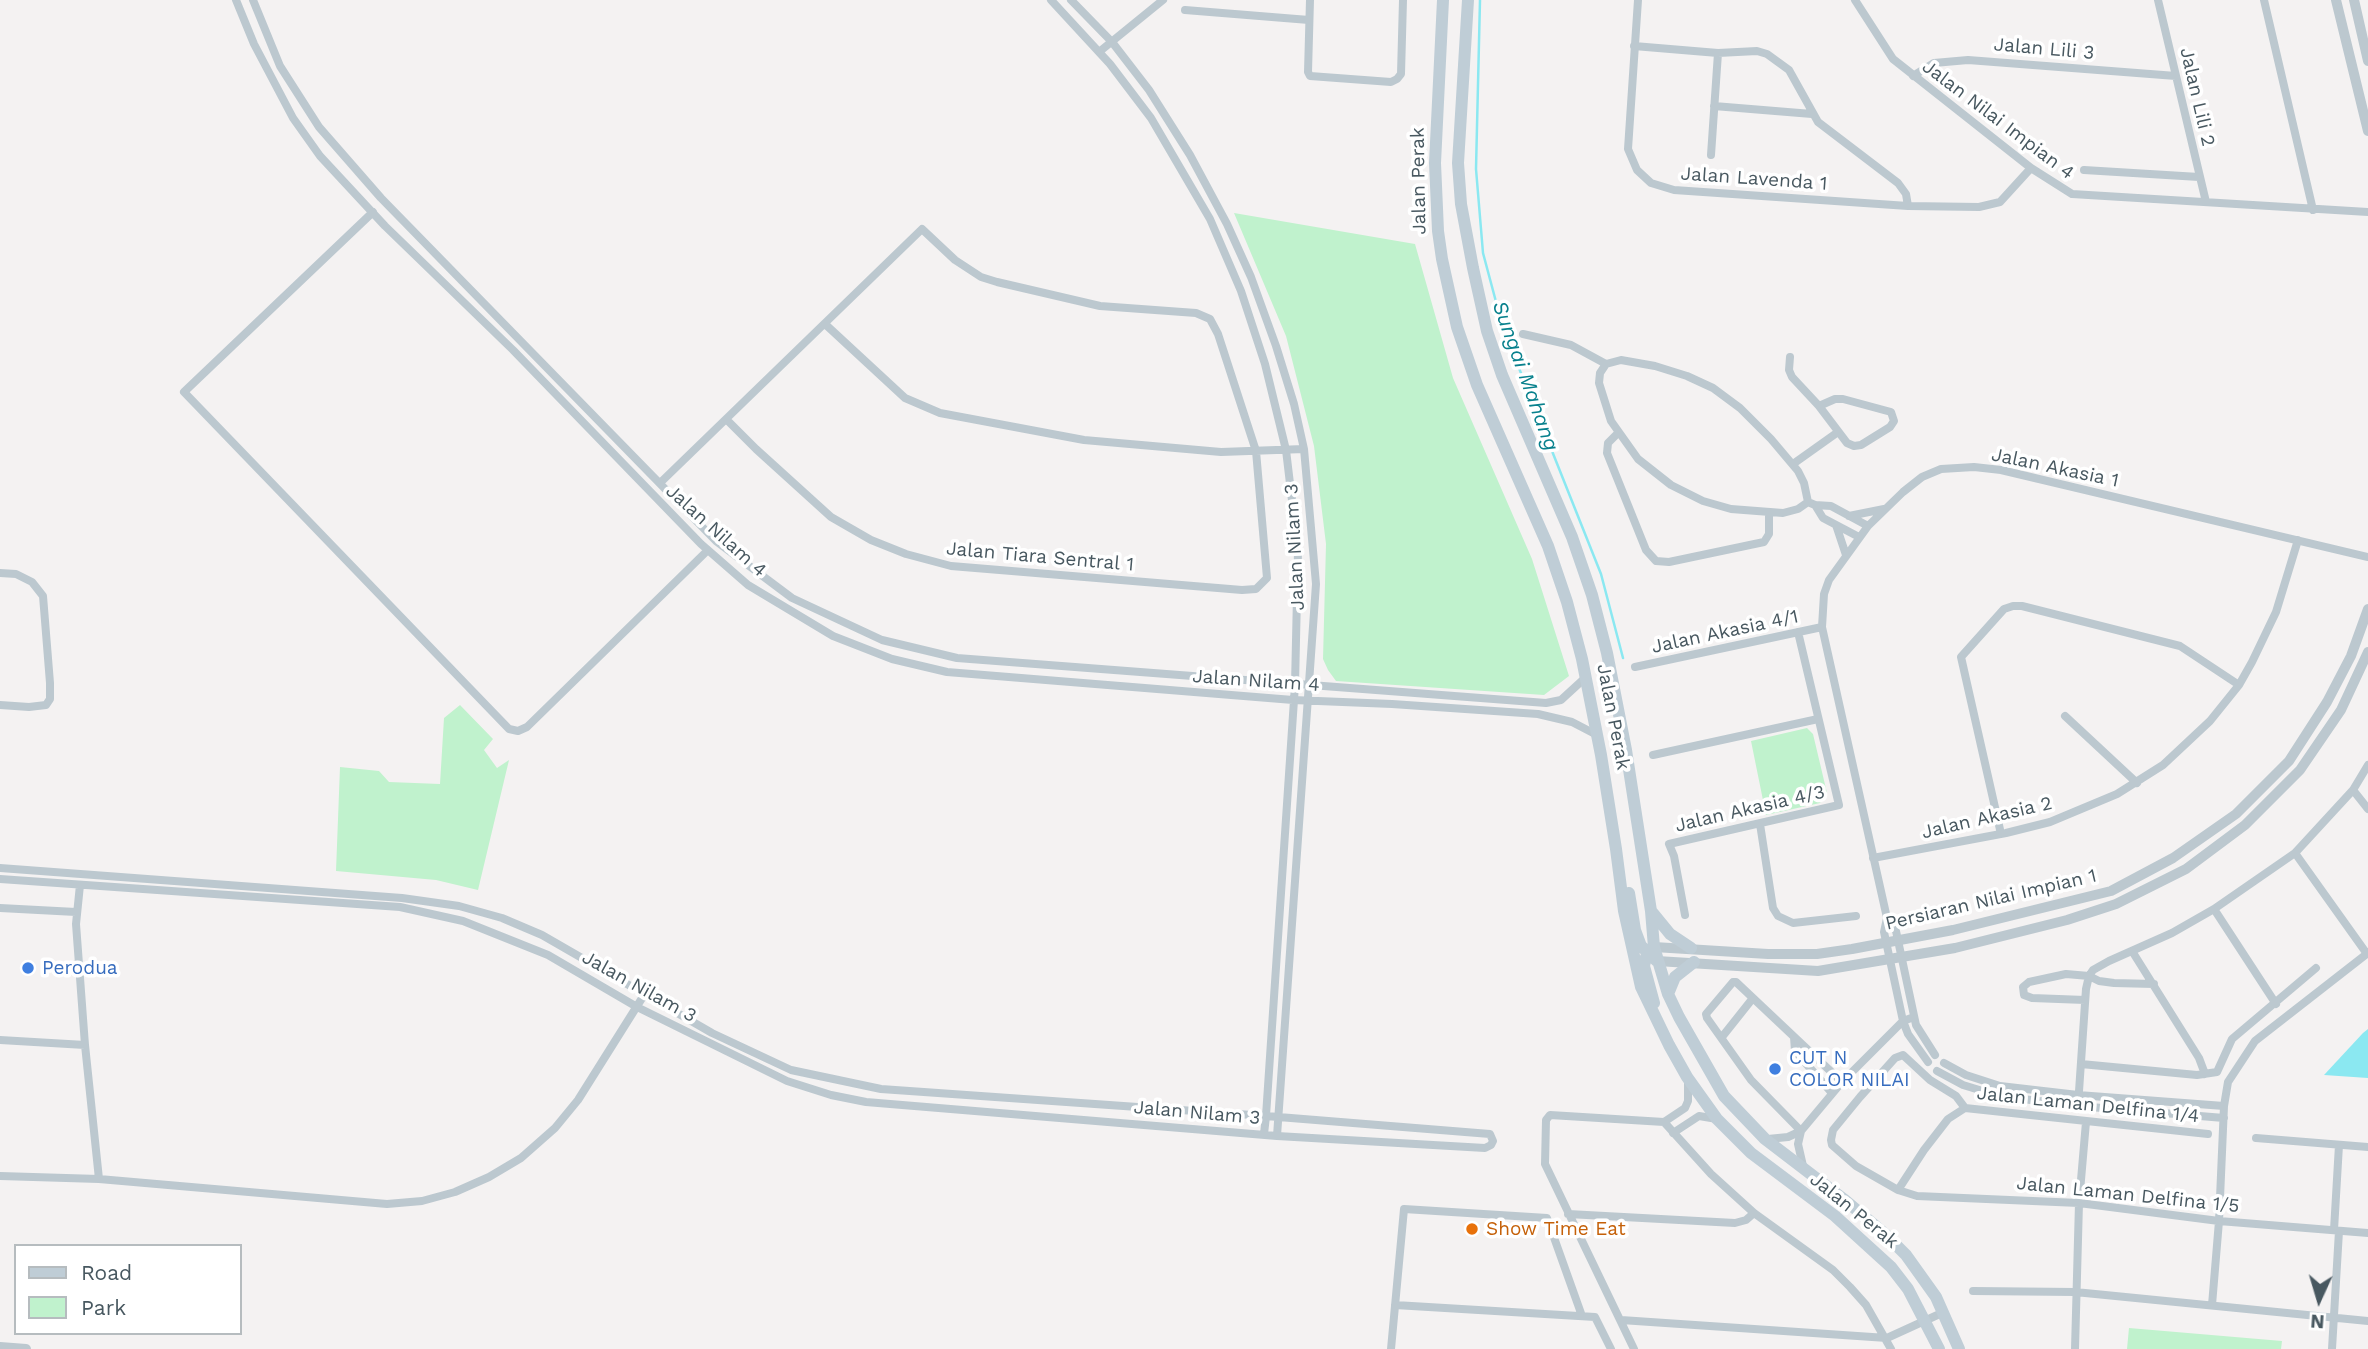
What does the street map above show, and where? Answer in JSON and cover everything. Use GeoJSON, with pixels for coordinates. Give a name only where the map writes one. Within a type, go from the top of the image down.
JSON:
{"type":"FeatureCollection","features":[{"type":"Feature","properties":{"kind":"main road","name":"Jalan Perak"},"geometry":{"type":"LineString","coordinates":[[1443,0],[1434,163],[1442,259],[1457,327],[1481,396],[1548,546],[1567,603],[1597,735],[1629,943],[1641,987],[1687,1077],[1717,1119],[1751,1153],[1835,1216],[1872,1248],[1908,1289],[1939,1349]]}},
{"type":"Feature","properties":{"kind":"main road","name":"Jalan Perak"},"geometry":{"type":"LineString","coordinates":[[1468,0],[1458,163],[1461,204],[1473,268],[1487,331],[1502,375],[1572,537],[1592,595],[1607,653],[1626,750],[1651,911],[1653,954],[1685,1029],[1724,1096],[1765,1139],[1892,1241],[1923,1277],[1944,1312],[1959,1349]]}},
{"type":"Feature","properties":{"kind":"main road"},"geometry":{"type":"LineString","coordinates":[[1616,849],[1627,876],[1635,930],[1642,946],[1653,954],[1644,967],[1653,993],[1655,1018]]}},
{"type":"Feature","properties":{"kind":"main road"},"geometry":{"type":"LineString","coordinates":[[1651,911],[1670,934],[1691,948]]}},
{"type":"Feature","properties":{"kind":"main road"},"geometry":{"type":"LineString","coordinates":[[1668,994],[1675,977],[1694,962]]}},
{"type":"Feature","properties":{"kind":"street","name":"Jalan Nilam 4"},"geometry":{"type":"LineString","coordinates":[[236,0],[259,55],[293,118],[320,156],[708,550],[748,585],[833,636],[902,661],[947,672],[1293,700],[1538,714],[1572,722],[1597,735]]}},
{"type":"Feature","properties":{"kind":"street","name":"Jalan Nilam 4"},"geometry":{"type":"LineString","coordinates":[[253,0],[280,66],[319,127],[381,198],[716,541],[792,598],[882,640],[957,659],[1546,703],[1560,700],[1586,678]]}},
{"type":"Feature","properties":{"kind":"street","name":"Jalan Nilam 3"},"geometry":{"type":"LineString","coordinates":[[0,868],[402,898],[459,906],[502,918],[533,931],[712,1033],[791,1070],[881,1088],[1266,1116],[1295,685],[1297,551],[1286,450],[1265,364],[1249,315],[1210,219],[1151,118],[1099,52],[1052,0]]}},
{"type":"Feature","properties":{"kind":"street","name":"Jalan Nilam 3"},"geometry":{"type":"LineString","coordinates":[[0,879],[400,908],[463,920],[548,955],[637,1007],[787,1081],[831,1095],[866,1102],[1277,1136],[1316,584],[1304,449],[1294,404],[1276,346],[1251,277],[1227,224],[1191,155],[1149,90],[1112,42],[1071,0]]}},
{"type":"Feature","properties":{"kind":"street"},"geometry":{"type":"LineString","coordinates":[[1099,52],[1163,0]]}},
{"type":"Feature","properties":{"kind":"street"},"geometry":{"type":"LineString","coordinates":[[1310,0],[1310,76],[1391,82],[1401,74],[1402,0]]}},
{"type":"Feature","properties":{"kind":"street","name":"Jalan Lavenda 1"},"geometry":{"type":"LineString","coordinates":[[1638,0],[1628,149],[1637,170],[1651,184],[1674,190],[1964,208],[1991,205],[2006,197],[2031,168]]}},
{"type":"Feature","properties":{"kind":"street","name":"Jalan Nilai Impian 4"},"geometry":{"type":"LineString","coordinates":[[1855,0],[1887,52],[1913,76],[2031,168],[2076,195],[2368,212]]}},
{"type":"Feature","properties":{"kind":"street","name":"Jalan Lili 2"},"geometry":{"type":"LineString","coordinates":[[2158,0],[2206,201]]}},
{"type":"Feature","properties":{"kind":"street"},"geometry":{"type":"LineString","coordinates":[[2264,0],[2313,210]]}},
{"type":"Feature","properties":{"kind":"street"},"geometry":{"type":"LineString","coordinates":[[2336,0],[2368,131]]}},
{"type":"Feature","properties":{"kind":"street"},"geometry":{"type":"LineString","coordinates":[[2354,0],[2368,61]]}},
{"type":"Feature","properties":{"kind":"street"},"geometry":{"type":"LineString","coordinates":[[1185,10],[1309,20]]}},
{"type":"Feature","properties":{"kind":"street"},"geometry":{"type":"LineString","coordinates":[[1634,46],[1718,53],[1757,51],[1767,54],[1789,70],[1812,114],[1823,126],[1898,183],[1906,194],[1908,206]]}},
{"type":"Feature","properties":{"kind":"street"},"geometry":{"type":"LineString","coordinates":[[1711,155],[1718,53]]}},
{"type":"Feature","properties":{"kind":"street","name":"Jalan Lili 3"},"geometry":{"type":"LineString","coordinates":[[1913,76],[1934,63],[1968,60],[2176,76]]}},
{"type":"Feature","properties":{"kind":"street"},"geometry":{"type":"LineString","coordinates":[[2355,82],[2368,80]]}},
{"type":"Feature","properties":{"kind":"street"},"geometry":{"type":"LineString","coordinates":[[1714,106],[1812,114]]}},
{"type":"Feature","properties":{"kind":"street"},"geometry":{"type":"LineString","coordinates":[[2084,170],[2199,177]]}},
{"type":"Feature","properties":{"kind":"street"},"geometry":{"type":"LineString","coordinates":[[373,212],[184,392],[509,729],[518,731],[527,727],[708,550]]}},
{"type":"Feature","properties":{"kind":"street","name":"Jalan Tiara Sentral 1"},"geometry":{"type":"LineString","coordinates":[[726,419],[831,517],[871,540],[906,555],[951,566],[1242,590],[1260,586],[1268,572],[1256,451],[1218,334],[1210,319],[1196,313],[1100,306],[997,282],[966,268],[922,229],[825,324]]}},
{"type":"Feature","properties":{"kind":"street"},"geometry":{"type":"LineString","coordinates":[[661,482],[825,324],[905,398],[940,413],[1084,440],[1221,452],[1304,449]]}},
{"type":"Feature","properties":{"kind":"street"},"geometry":{"type":"LineString","coordinates":[[1523,334],[1571,345],[1606,364]]}},
{"type":"Feature","properties":{"kind":"street"},"geometry":{"type":"LineString","coordinates":[[1790,357],[1789,370],[1792,377],[1819,406],[1847,443],[1857,446],[1890,427],[1894,417],[1887,411],[1839,399],[1819,406]]}},
{"type":"Feature","properties":{"kind":"street"},"geometry":{"type":"LineString","coordinates":[[1859,537],[1821,516],[1812,504],[1804,482],[1793,464],[1740,408],[1713,388],[1655,366],[1621,360],[1606,364],[1600,373],[1600,383],[1611,421],[1618,433],[1638,459],[1688,495],[1716,506],[1769,513],[1791,512],[1812,504],[1828,505],[1868,526]]}},
{"type":"Feature","properties":{"kind":"street"},"geometry":{"type":"LineString","coordinates":[[1793,464],[1838,432]]}},
{"type":"Feature","properties":{"kind":"street"},"geometry":{"type":"LineString","coordinates":[[1618,433],[1608,443],[1608,453],[1646,550],[1656,561],[1669,562],[1764,542],[1769,534],[1769,513]]}},
{"type":"Feature","properties":{"kind":"street","name":"Jalan Akasia 1"},"geometry":{"type":"LineString","coordinates":[[1896,958],[1892,942],[1896,931],[1887,918],[1822,627],[1826,587],[1859,537],[1903,492],[1933,472],[1950,468],[2001,470],[2368,557]]}},
{"type":"Feature","properties":{"kind":"street"},"geometry":{"type":"LineString","coordinates":[[1849,516],[1884,509]]}},
{"type":"Feature","properties":{"kind":"street"},"geometry":{"type":"LineString","coordinates":[[1836,524],[1846,555]]}},
{"type":"Feature","properties":{"kind":"street","name":"Jalan Akasia 2"},"geometry":{"type":"LineString","coordinates":[[1873,858],[2050,822],[2086,809],[2137,783],[2185,746],[2210,721],[2239,685],[2271,625],[2298,540]]}},
{"type":"Feature","properties":{"kind":"street"},"geometry":{"type":"LineString","coordinates":[[0,573],[16,574],[32,582],[43,596],[50,683],[50,699],[46,705],[0,705]]}},
{"type":"Feature","properties":{"kind":"street"},"geometry":{"type":"LineString","coordinates":[[2001,834],[1961,657],[2004,609],[2022,606],[2182,647],[2239,685]]}},
{"type":"Feature","properties":{"kind":"street","name":"Persiaran Nilai Impian 1"},"geometry":{"type":"LineString","coordinates":[[1653,954],[1691,948],[1792,954],[1852,949],[2013,916],[2111,891],[2173,858],[2236,814],[2289,761],[2328,702],[2351,656],[2368,609]]}},
{"type":"Feature","properties":{"kind":"street","name":"Jalan Akasia 4/1"},"geometry":{"type":"LineString","coordinates":[[1635,667],[1822,627]]}},
{"type":"Feature","properties":{"kind":"street"},"geometry":{"type":"LineString","coordinates":[[1653,755],[1818,719],[1798,632]]}},
{"type":"Feature","properties":{"kind":"street","name":"Persiaran Nilai Impian 1"},"geometry":{"type":"LineString","coordinates":[[1653,954],[1694,962],[1808,971],[1955,948],[2067,920],[2116,904],[2186,869],[2245,825],[2300,770],[2341,710],[2368,652]]}},
{"type":"Feature","properties":{"kind":"street"},"geometry":{"type":"LineString","coordinates":[[2065,716],[2137,783]]}},
{"type":"Feature","properties":{"kind":"street","name":"Jalan Akasia 4/3"},"geometry":{"type":"LineString","coordinates":[[1685,915],[1674,856],[1669,844],[1839,805],[1818,719]]}},
{"type":"Feature","properties":{"kind":"street"},"geometry":{"type":"LineString","coordinates":[[2077,1106],[2088,976],[2098,966],[2172,933],[2214,909],[2294,853],[2353,790],[2368,765]]}},
{"type":"Feature","properties":{"kind":"street"},"geometry":{"type":"LineString","coordinates":[[2353,790],[2368,809]]}},
{"type":"Feature","properties":{"kind":"street"},"geometry":{"type":"LineString","coordinates":[[1759,824],[1773,908],[1778,916],[1788,922],[1798,923],[1856,916]]}},
{"type":"Feature","properties":{"kind":"street"},"geometry":{"type":"LineString","coordinates":[[2212,1305],[2224,1106],[2228,1082],[2255,1041],[2367,954],[2294,853]]}},
{"type":"Feature","properties":{"kind":"street"},"geometry":{"type":"LineString","coordinates":[[80,885],[76,912],[85,1045],[99,1179]]}},
{"type":"Feature","properties":{"kind":"street"},"geometry":{"type":"LineString","coordinates":[[0,908],[76,912]]}},
{"type":"Feature","properties":{"kind":"street"},"geometry":{"type":"LineString","coordinates":[[2214,909],[2276,1004]]}},
{"type":"Feature","properties":{"kind":"street"},"geometry":{"type":"LineString","coordinates":[[2132,951],[2199,1058],[2205,1074]]}},
{"type":"Feature","properties":{"kind":"street"},"geometry":{"type":"LineString","coordinates":[[1896,958],[1914,1017],[1935,1055]]}},
{"type":"Feature","properties":{"kind":"street"},"geometry":{"type":"LineString","coordinates":[[1896,958],[1903,1021],[1908,1034],[1928,1062]]}},
{"type":"Feature","properties":{"kind":"street"},"geometry":{"type":"LineString","coordinates":[[2081,1065],[2205,1074],[2217,1072],[2232,1039],[2316,968]]}},
{"type":"Feature","properties":{"kind":"street"},"geometry":{"type":"LineString","coordinates":[[2085,1000],[2032,998],[2024,995],[2022,991],[2029,982],[2054,975],[2074,974],[2114,983],[2154,984]]}},
{"type":"Feature","properties":{"kind":"street"},"geometry":{"type":"LineString","coordinates":[[1801,1131],[1751,1080],[1706,1014],[1733,982],[1842,1083]]}},
{"type":"Feature","properties":{"kind":"street"},"geometry":{"type":"LineString","coordinates":[[0,1176],[99,1179],[387,1204],[422,1201],[454,1192],[489,1177],[521,1158],[555,1128],[578,1100],[644,995]]}},
{"type":"Feature","properties":{"kind":"street"},"geometry":{"type":"LineString","coordinates":[[1722,1037],[1753,998]]}},
{"type":"Feature","properties":{"kind":"street"},"geometry":{"type":"LineString","coordinates":[[1765,1139],[1788,1138],[1801,1131],[1832,1093],[1903,1021],[1914,1017]]}},
{"type":"Feature","properties":{"kind":"street"},"geometry":{"type":"LineString","coordinates":[[1794,1037],[1795,1051],[1832,1093]]}},
{"type":"Feature","properties":{"kind":"street"},"geometry":{"type":"LineString","coordinates":[[0,1040],[85,1045]]}},
{"type":"Feature","properties":{"kind":"street","name":"Jalan Laman Delfina 1/5"},"geometry":{"type":"LineString","coordinates":[[1965,1108],[1956,1097],[1930,1080],[1903,1055],[1895,1058],[1833,1130],[1832,1146],[1856,1166],[1898,1191],[1917,1196],[2079,1203],[2219,1221],[2368,1233]]}},
{"type":"Feature","properties":{"kind":"street"},"geometry":{"type":"LineString","coordinates":[[1944,1063],[1966,1075],[2000,1086],[2224,1106]]}},
{"type":"Feature","properties":{"kind":"street"},"geometry":{"type":"LineString","coordinates":[[1937,1071],[1982,1092],[2077,1106],[2224,1118]]}},
{"type":"Feature","properties":{"kind":"street"},"geometry":{"type":"LineString","coordinates":[[1634,1349],[1545,1164],[1547,1117],[1553,1115],[1664,1122],[1685,1108],[1688,1101],[1687,1077]]}},
{"type":"Feature","properties":{"kind":"street"},"geometry":{"type":"LineString","coordinates":[[1898,1191],[1948,1119],[1965,1108]]}},
{"type":"Feature","properties":{"kind":"street","name":"Jalan Laman Delfina 1/4"},"geometry":{"type":"LineString","coordinates":[[1965,1108],[2208,1134]]}},
{"type":"Feature","properties":{"kind":"street"},"geometry":{"type":"LineString","coordinates":[[1265,1134],[1266,1116],[1490,1134],[1493,1141],[1492,1145],[1485,1148],[1277,1136]]}},
{"type":"Feature","properties":{"kind":"street"},"geometry":{"type":"LineString","coordinates":[[1673,1133],[1699,1116],[1717,1119]]}},
{"type":"Feature","properties":{"kind":"street"},"geometry":{"type":"LineString","coordinates":[[1664,1122],[1711,1174],[1754,1213],[1833,1270],[1866,1305],[1891,1349]]}},
{"type":"Feature","properties":{"kind":"street"},"geometry":{"type":"LineString","coordinates":[[2075,1349],[2079,1203],[2086,1122]]}},
{"type":"Feature","properties":{"kind":"street"},"geometry":{"type":"LineString","coordinates":[[1801,1131],[1798,1144],[1804,1169]]}},
{"type":"Feature","properties":{"kind":"street"},"geometry":{"type":"LineString","coordinates":[[2256,1138],[2368,1147]]}},
{"type":"Feature","properties":{"kind":"street"},"geometry":{"type":"LineString","coordinates":[[2332,1349],[2339,1145]]}},
{"type":"Feature","properties":{"kind":"street"},"geometry":{"type":"LineString","coordinates":[[1391,1349],[1404,1209],[1547,1218],[1582,1316]]}},
{"type":"Feature","properties":{"kind":"street"},"geometry":{"type":"LineString","coordinates":[[1568,1214],[1735,1223],[1746,1220],[1754,1213]]}},
{"type":"Feature","properties":{"kind":"street"},"geometry":{"type":"LineString","coordinates":[[1973,1291],[2075,1292],[2368,1321]]}},
{"type":"Feature","properties":{"kind":"street"},"geometry":{"type":"LineString","coordinates":[[1395,1305],[1597,1319],[1611,1349]]}},
{"type":"Feature","properties":{"kind":"street"},"geometry":{"type":"LineString","coordinates":[[1621,1320],[1886,1338],[1944,1312]]}},
{"type":"Feature","properties":{"kind":"street"},"geometry":{"type":"LineString","coordinates":[[0,1347],[26,1349]]}},
{"type":"Feature","properties":{"kind":"green space"},"geometry":{"type":"Polygon","coordinates":[[[1234,213],[1415,244],[1453,378],[1532,559],[1569,676],[1544,695],[1336,681],[1328,670],[1323,659],[1326,544],[1314,446],[1286,336],[1234,213]]]}},
{"type":"Feature","properties":{"kind":"green space"},"geometry":{"type":"Polygon","coordinates":[[[460,705],[493,739],[484,750],[497,768],[509,760],[478,890],[436,880],[336,871],[340,767],[379,771],[389,782],[440,784],[444,718],[460,705]]]}},
{"type":"Feature","properties":{"kind":"green space"},"geometry":{"type":"Polygon","coordinates":[[[1807,728],[1813,734],[1827,793],[1820,803],[1766,815],[1751,741],[1807,728]]]}},
{"type":"Feature","properties":{"kind":"green space"},"geometry":{"type":"Polygon","coordinates":[[[2129,1328],[2282,1341],[2281,1349],[2127,1349],[2129,1328]]]}},
{"type":"Feature","properties":{"kind":"water"},"geometry":{"type":"Polygon","coordinates":[[[2368,1029],[2368,1078],[2324,1075],[2363,1033],[2368,1029]]]}},
{"type":"Feature","properties":{"kind":"waterway","name":"Sungai Mahang"},"geometry":{"type":"LineString","coordinates":[[1480,0],[1476,169],[1483,253],[1503,328],[1601,574],[1623,658]]}},
{"type":"Feature","properties":{"kind":"place","name":"Perodua"},"geometry":{"type":"Point","coordinates":[28,968]}},
{"type":"Feature","properties":{"kind":"place","name":"CUT N COLOR NILAI"},"geometry":{"type":"Point","coordinates":[1775,1069]}},
{"type":"Feature","properties":{"kind":"place","name":"Show Time Eat"},"geometry":{"type":"Point","coordinates":[1472,1229]}}]}
